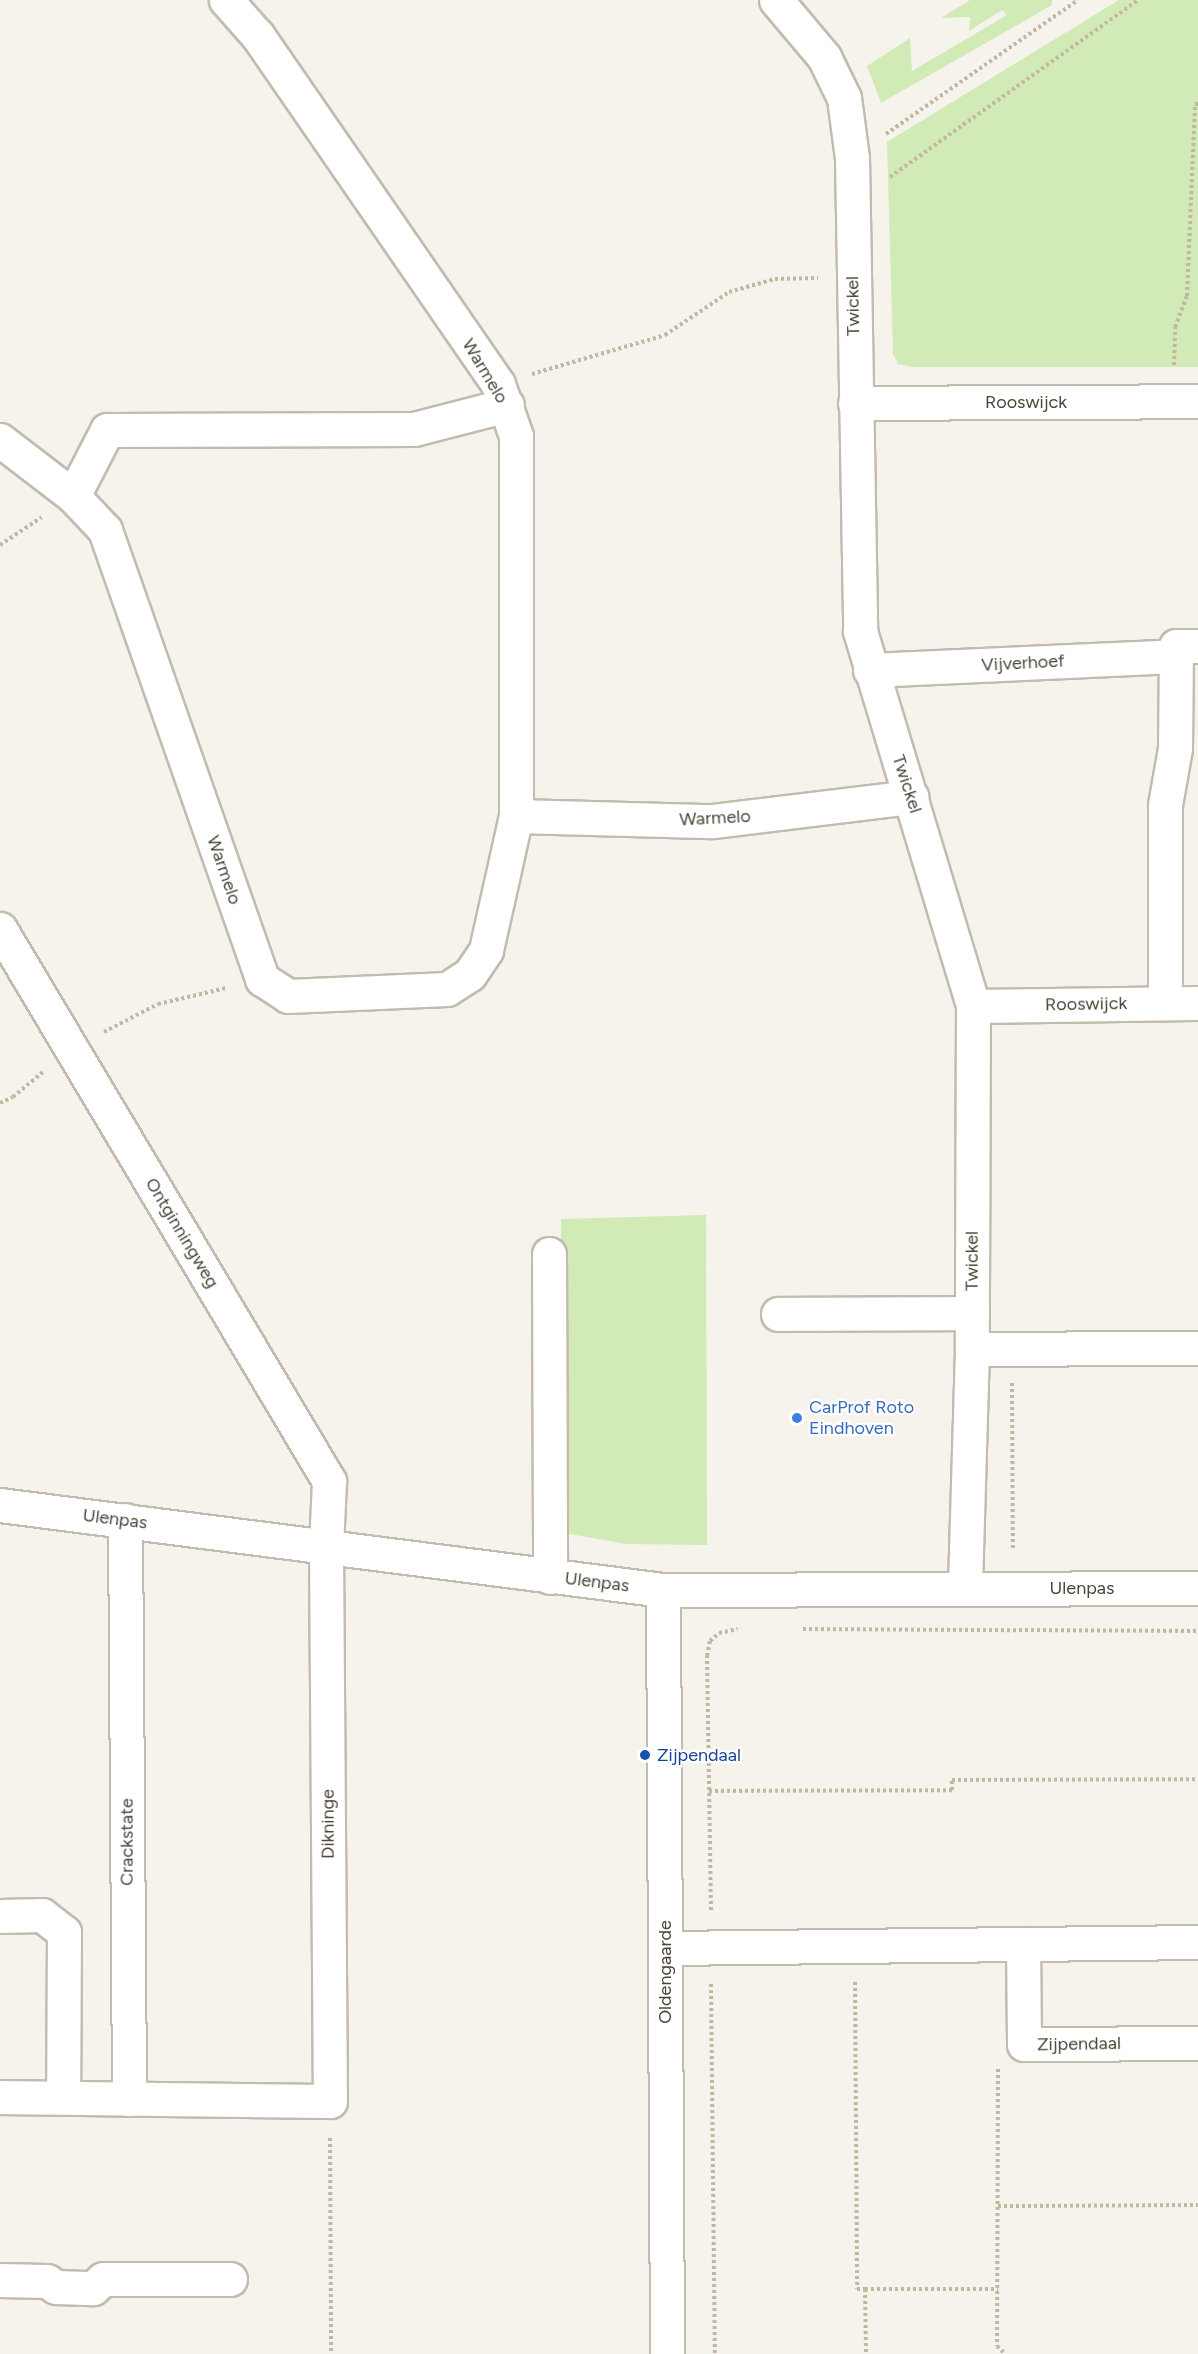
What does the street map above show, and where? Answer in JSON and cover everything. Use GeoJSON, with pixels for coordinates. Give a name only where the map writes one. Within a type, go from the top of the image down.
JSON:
{"type":"FeatureCollection","features":[{"type":"Feature","properties":{"kind":"street","name":"Warmelo"},"geometry":{"type":"LineString","coordinates":[[0,440],[73,496],[105,530],[262,979],[288,996],[447,989],[470,974],[486,950],[516,816],[516,436],[502,395],[257,35],[226,0]]}},
{"type":"Feature","properties":{"kind":"street","name":"Twickel"},"geometry":{"type":"LineString","coordinates":[[776,0],[824,57],[844,98],[852,158],[852,277],[860,631],[974,1006],[972,1348],[965,1589]]}},
{"type":"Feature","properties":{"kind":"street"},"geometry":{"type":"LineString","coordinates":[[73,496],[107,430],[414,429],[502,395]]}},
{"type":"Feature","properties":{"kind":"street","name":"Rooswijck"},"geometry":{"type":"LineString","coordinates":[[855,403],[1186,401]]}},
{"type":"Feature","properties":{"kind":"street","name":"Vijverhoef"},"geometry":{"type":"LineString","coordinates":[[870,670],[1187,651],[1187,748],[1165,805],[1165,1003]]}},
{"type":"Feature","properties":{"kind":"street","name":"Warmelo"},"geometry":{"type":"LineString","coordinates":[[516,816],[713,821],[912,797]]}},
{"type":"Feature","properties":{"kind":"street","name":"Ontginningweg"},"geometry":{"type":"LineString","coordinates":[[0,929],[329,1481],[326,1548]]}},
{"type":"Feature","properties":{"kind":"street","name":"Rooswijck"},"geometry":{"type":"LineString","coordinates":[[974,1006],[1198,1003]]}},
{"type":"Feature","properties":{"kind":"street"},"geometry":{"type":"LineString","coordinates":[[549,1254],[550,1577]]}},
{"type":"Feature","properties":{"kind":"street"},"geometry":{"type":"LineString","coordinates":[[778,1314],[972,1313]]}},
{"type":"Feature","properties":{"kind":"street"},"geometry":{"type":"LineString","coordinates":[[972,1348],[1198,1348]]}},
{"type":"Feature","properties":{"kind":"street","name":"Ulenpas"},"geometry":{"type":"LineString","coordinates":[[0,1505],[663,1590],[1198,1588]]}},
{"type":"Feature","properties":{"kind":"street","name":"Crackstate"},"geometry":{"type":"LineString","coordinates":[[125,1520],[129,2099]]}},
{"type":"Feature","properties":{"kind":"street","name":"Dikninge"},"geometry":{"type":"LineString","coordinates":[[326,1548],[330,2101]]}},
{"type":"Feature","properties":{"kind":"street","name":"Oldengaarde"},"geometry":{"type":"LineString","coordinates":[[663,1590],[667,2354]]}},
{"type":"Feature","properties":{"kind":"street"},"geometry":{"type":"LineString","coordinates":[[0,1916],[42,1915],[64,1932],[63,2097]]}},
{"type":"Feature","properties":{"kind":"street"},"geometry":{"type":"LineString","coordinates":[[665,1948],[1198,1942]]}},
{"type":"Feature","properties":{"kind":"street","name":"Zijpendaal"},"geometry":{"type":"LineString","coordinates":[[1023,1944],[1024,2044],[1198,2043]]}},
{"type":"Feature","properties":{"kind":"street"},"geometry":{"type":"LineString","coordinates":[[0,2097],[330,2101]]}},
{"type":"Feature","properties":{"kind":"street"},"geometry":{"type":"LineString","coordinates":[[0,2280],[47,2281],[56,2287],[93,2288],[103,2279],[230,2279]]}},
{"type":"Feature","properties":{"kind":"path"},"geometry":{"type":"LineString","coordinates":[[852,158],[1069,3],[1077,0]]}},
{"type":"Feature","properties":{"kind":"path"},"geometry":{"type":"LineString","coordinates":[[851,205],[1138,0]]}},
{"type":"Feature","properties":{"kind":"path"},"geometry":{"type":"LineString","coordinates":[[1186,401],[1175,327],[1187,296],[1195,104],[1198,104]]}},
{"type":"Feature","properties":{"kind":"path"},"geometry":{"type":"LineString","coordinates":[[502,395],[665,335],[729,292],[775,279],[852,277]]}},
{"type":"Feature","properties":{"kind":"path"},"geometry":{"type":"LineString","coordinates":[[0,545],[73,496]]}},
{"type":"Feature","properties":{"kind":"path"},"geometry":{"type":"LineString","coordinates":[[0,1102],[14,1097],[72,1047],[158,1004],[262,979]]}},
{"type":"Feature","properties":{"kind":"path"},"geometry":{"type":"LineString","coordinates":[[1011,1349],[1013,1551]]}},
{"type":"Feature","properties":{"kind":"path"},"geometry":{"type":"LineString","coordinates":[[966,1551],[1025,1551]]}},
{"type":"Feature","properties":{"kind":"path"},"geometry":{"type":"LineString","coordinates":[[715,2354],[707,1656],[710,1641],[719,1633],[739,1628]]}},
{"type":"Feature","properties":{"kind":"path"},"geometry":{"type":"LineString","coordinates":[[798,1629],[1198,1631]]}},
{"type":"Feature","properties":{"kind":"path"},"geometry":{"type":"LineString","coordinates":[[709,1791],[952,1790],[952,1780],[1198,1779]]}},
{"type":"Feature","properties":{"kind":"path"},"geometry":{"type":"LineString","coordinates":[[854,1946],[857,2289],[998,2289]]}},
{"type":"Feature","properties":{"kind":"path"},"geometry":{"type":"LineString","coordinates":[[997,2354],[998,2065],[1024,2044]]}},
{"type":"Feature","properties":{"kind":"path"},"geometry":{"type":"LineString","coordinates":[[330,2101],[331,2354]]}},
{"type":"Feature","properties":{"kind":"path"},"geometry":{"type":"LineString","coordinates":[[998,2206],[1198,2205]]}},
{"type":"Feature","properties":{"kind":"path"},"geometry":{"type":"LineString","coordinates":[[865,2289],[866,2354]]}},
{"type":"Feature","properties":{"kind":"path"},"geometry":{"type":"LineString","coordinates":[[997,2346],[1005,2354]]}},
{"type":"Feature","properties":{"kind":"green space"},"geometry":{"type":"Polygon","coordinates":[[[970,0],[1052,0],[1052,5],[881,103],[867,66],[910,38],[912,71],[1007,15],[1002,10],[969,31],[970,17],[941,18],[970,0]]]}},
{"type":"Feature","properties":{"kind":"green space"},"geometry":{"type":"Polygon","coordinates":[[[1119,0],[1198,0],[1198,367],[913,367],[898,364],[893,354],[887,142],[1119,0]]]}},
{"type":"Feature","properties":{"kind":"green space"},"geometry":{"type":"Polygon","coordinates":[[[706,1215],[707,1545],[626,1544],[564,1533],[561,1219],[706,1215]]]}},
{"type":"Feature","properties":{"kind":"place","name":"CarProf Roto Eindhoven"},"geometry":{"type":"Point","coordinates":[797,1418]}},
{"type":"Feature","properties":{"kind":"place","name":"Zijpendaal"},"geometry":{"type":"Point","coordinates":[645,1755]}}]}
